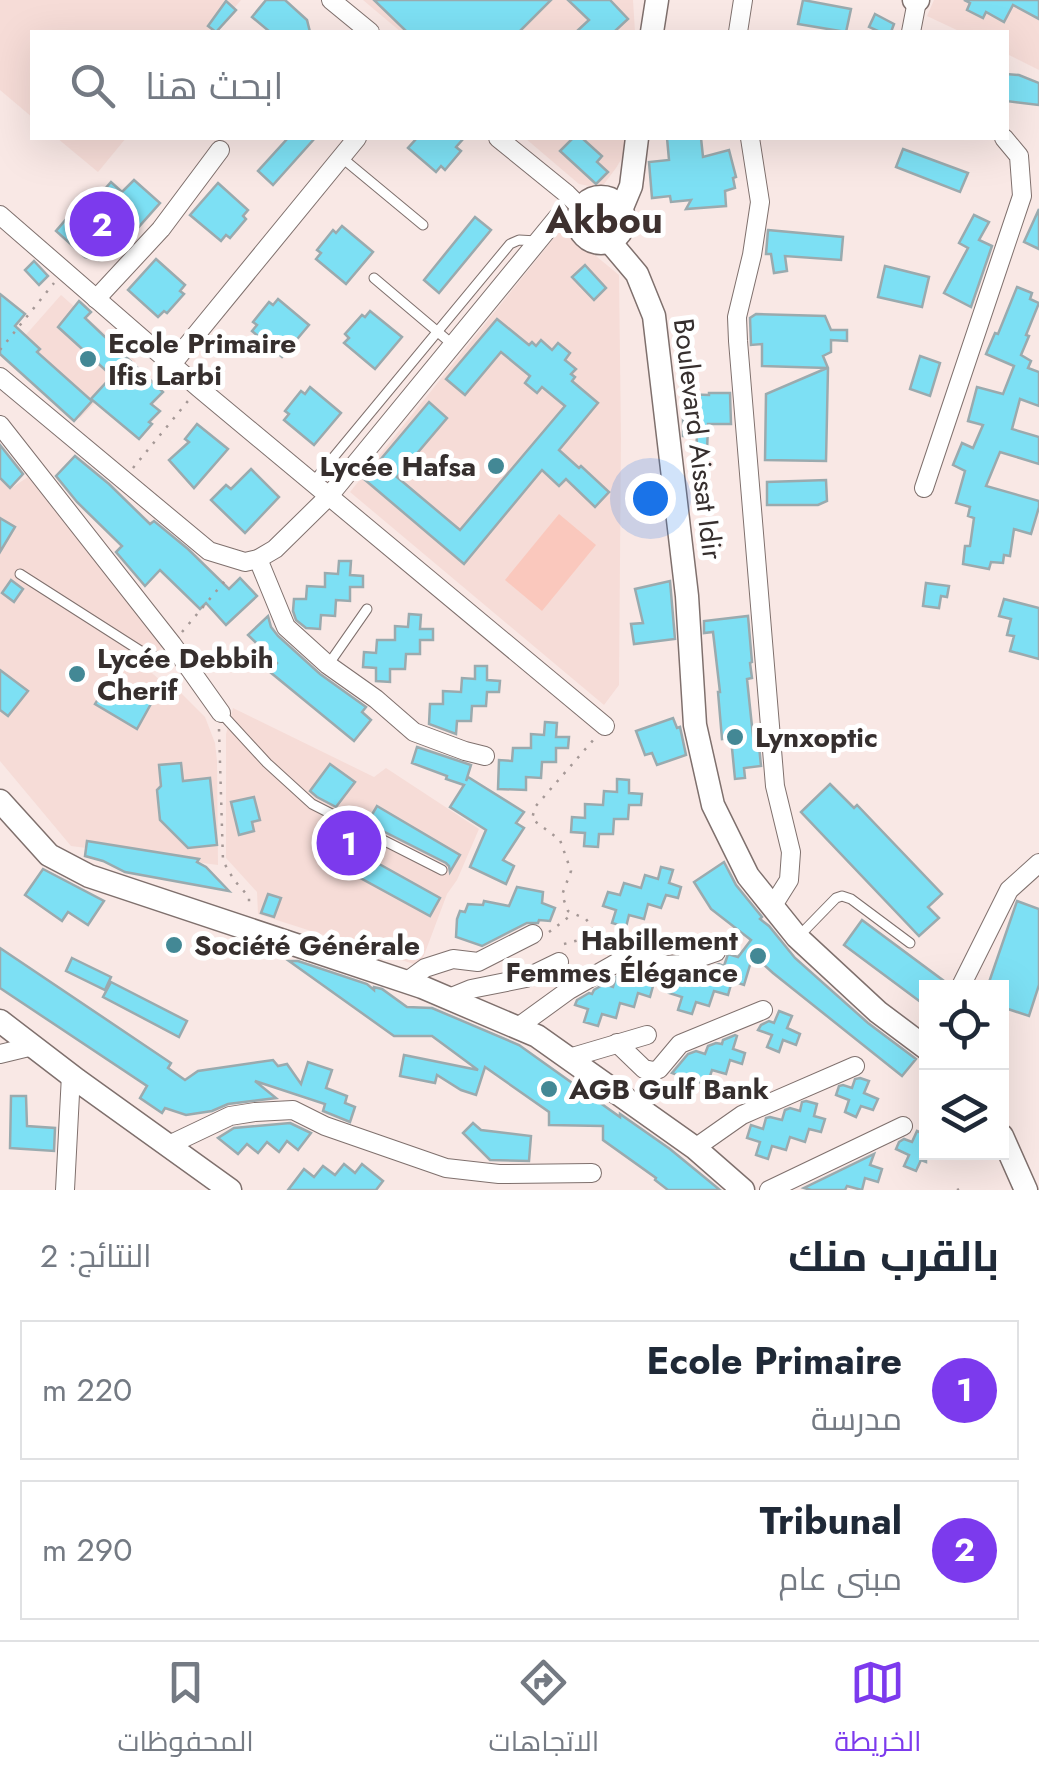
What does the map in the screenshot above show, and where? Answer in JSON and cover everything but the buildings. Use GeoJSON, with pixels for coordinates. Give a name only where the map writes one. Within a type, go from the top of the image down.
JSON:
{"type":"FeatureCollection","features":[{"type":"Feature","properties":{"kind":"street"},"geometry":{"type":"LineString","coordinates":[[332,0],[368,30]]}},
{"type":"Feature","properties":{"kind":"street"},"geometry":{"type":"LineString","coordinates":[[652,30],[657,0]]}},
{"type":"Feature","properties":{"kind":"street"},"geometry":{"type":"LineString","coordinates":[[738,30],[744,0]]}},
{"type":"Feature","properties":{"kind":"street"},"geometry":{"type":"LineString","coordinates":[[911,30],[916,0]]}},
{"type":"Feature","properties":{"kind":"street"},"geometry":{"type":"LineString","coordinates":[[172,364],[355,140]]}},
{"type":"Feature","properties":{"kind":"street"},"geometry":{"type":"LineString","coordinates":[[0,377],[210,551],[250,560],[275,549],[329,496],[557,218],[579,215],[592,198],[613,200],[621,210],[624,224],[619,234],[610,242],[598,244],[583,236],[579,215],[568,194],[500,140]]}},
{"type":"Feature","properties":{"kind":"street"},"geometry":{"type":"LineString","coordinates":[[621,210],[631,186],[637,140]]}},
{"type":"Feature","properties":{"kind":"street"},"geometry":{"type":"LineString","coordinates":[[750,140],[760,202],[737,317],[738,341],[775,786],[791,852],[789,880],[772,907]]}},
{"type":"Feature","properties":{"kind":"street"},"geometry":{"type":"LineString","coordinates":[[924,488],[1022,196],[1019,156],[1006,140]]}},
{"type":"Feature","properties":{"kind":"street"},"geometry":{"type":"LineString","coordinates":[[96,299],[161,229],[220,150]]}},
{"type":"Feature","properties":{"kind":"street"},"geometry":{"type":"LineString","coordinates":[[0,215],[198,388],[606,726]]}},
{"type":"Feature","properties":{"kind":"street","name":"Boulevard Aissat Idir"},"geometry":{"type":"LineString","coordinates":[[610,242],[637,274],[654,316],[687,596],[695,725],[712,805],[748,876],[797,938],[878,1012],[919,1043]]}},
{"type":"Feature","properties":{"kind":"street"},"geometry":{"type":"LineString","coordinates":[[0,425],[221,713]]}},
{"type":"Feature","properties":{"kind":"street"},"geometry":{"type":"LineString","coordinates":[[250,560],[286,627],[328,665],[414,732],[485,756]]}},
{"type":"Feature","properties":{"kind":"street"},"geometry":{"type":"LineString","coordinates":[[0,801],[49,855],[88,876],[406,982],[537,1036],[695,1148],[743,1190]]}},
{"type":"Feature","properties":{"kind":"street"},"geometry":{"type":"LineString","coordinates":[[964,980],[1009,890],[1039,862]]}},
{"type":"Feature","properties":{"kind":"street"},"geometry":{"type":"LineString","coordinates":[[406,982],[426,968],[453,959],[478,962],[533,934]]}},
{"type":"Feature","properties":{"kind":"street"},"geometry":{"type":"LineString","coordinates":[[518,1027],[568,990],[627,957],[640,954],[666,966],[716,952]]}},
{"type":"Feature","properties":{"kind":"street"},"geometry":{"type":"LineString","coordinates":[[448,998],[471,989],[526,978],[561,953]]}},
{"type":"Feature","properties":{"kind":"street"},"geometry":{"type":"LineString","coordinates":[[617,1043],[644,1069],[653,1071],[680,1044],[763,1010]]}},
{"type":"Feature","properties":{"kind":"street"},"geometry":{"type":"LineString","coordinates":[[0,1021],[230,1190]]}},
{"type":"Feature","properties":{"kind":"street"},"geometry":{"type":"LineString","coordinates":[[569,1058],[647,1035]]}},
{"type":"Feature","properties":{"kind":"street"},"geometry":{"type":"LineString","coordinates":[[0,1054],[33,1046]]}},
{"type":"Feature","properties":{"kind":"street"},"geometry":{"type":"LineString","coordinates":[[695,1148],[742,1115],[856,1066]]}},
{"type":"Feature","properties":{"kind":"street"},"geometry":{"type":"LineString","coordinates":[[64,1190],[71,1076]]}},
{"type":"Feature","properties":{"kind":"street"},"geometry":{"type":"LineString","coordinates":[[169,1145],[230,1116],[293,1110],[325,1126],[446,1168],[499,1174],[592,1173]]}},
{"type":"Feature","properties":{"kind":"street"},"geometry":{"type":"LineString","coordinates":[[768,1190],[903,1126]]}},
{"type":"Feature","properties":{"kind":"street"},"geometry":{"type":"LineString","coordinates":[[1009,1152],[1026,1190]]}},
{"type":"Feature","properties":{"kind":"lane"},"geometry":{"type":"LineString","coordinates":[[341,157],[423,225]]}},
{"type":"Feature","properties":{"kind":"lane"},"geometry":{"type":"LineString","coordinates":[[312,482],[510,244],[519,240],[538,241]]}},
{"type":"Feature","properties":{"kind":"lane"},"geometry":{"type":"LineString","coordinates":[[374,278],[453,345]]}},
{"type":"Feature","properties":{"kind":"lane"},"geometry":{"type":"LineString","coordinates":[[20,574],[150,656],[176,650]]}},
{"type":"Feature","properties":{"kind":"lane"},"geometry":{"type":"LineString","coordinates":[[328,665],[367,609]]}},
{"type":"Feature","properties":{"kind":"lane"},"geometry":{"type":"LineString","coordinates":[[221,713],[312,804],[442,870]]}},
{"type":"Feature","properties":{"kind":"lane"},"geometry":{"type":"LineString","coordinates":[[797,938],[842,896],[910,943]]}},
{"type":"Feature","properties":{"kind":"path"},"geometry":{"type":"LineString","coordinates":[[0,350],[63,270]]}},
{"type":"Feature","properties":{"kind":"path"},"geometry":{"type":"LineString","coordinates":[[124,480],[198,388]]}},
{"type":"Feature","properties":{"kind":"path"},"geometry":{"type":"LineString","coordinates":[[176,650],[250,560]]}},
{"type":"Feature","properties":{"kind":"path"},"geometry":{"type":"LineString","coordinates":[[221,713],[223,861],[248,897],[250,930]]}},
{"type":"Feature","properties":{"kind":"path"},"geometry":{"type":"LineString","coordinates":[[561,953],[598,934],[586,919],[568,910],[562,895],[570,871],[560,840],[532,819],[535,807],[606,726]]}},
{"type":"Feature","properties":{"kind":"path"},"geometry":{"type":"LineString","coordinates":[[533,934],[552,931],[574,913]]}},
{"type":"Feature","properties":{"kind":"shaded area"},"geometry":{"type":"Polygon","coordinates":[[[0,0],[241,0],[216,30],[30,30],[30,115],[0,90],[0,0]]]}},
{"type":"Feature","properties":{"kind":"shaded area"},"geometry":{"type":"Polygon","coordinates":[[[363,0],[633,0],[635,30],[399,30],[363,0]]]}},
{"type":"Feature","properties":{"kind":"shaded area"},"geometry":{"type":"Polygon","coordinates":[[[934,0],[1039,0],[1039,70],[1009,55],[1009,30],[957,30],[927,16],[934,0]]]}},
{"type":"Feature","properties":{"kind":"shaded area"},"geometry":{"type":"Polygon","coordinates":[[[59,140],[124,140],[98,172],[59,140]]]}},
{"type":"Feature","properties":{"kind":"shaded area"},"geometry":{"type":"Polygon","coordinates":[[[527,140],[626,140],[622,158],[604,184],[579,184],[527,140]]]}},
{"type":"Feature","properties":{"kind":"shaded area","name":"Lycée Hafsa"},"geometry":{"type":"Polygon","coordinates":[[[562,228],[619,275],[619,685],[604,705],[350,492],[562,228]]]}},
{"type":"Feature","properties":{"kind":"shaded area","name":"Ecole Primaire Ifis Larbi"},"geometry":{"type":"Polygon","coordinates":[[[61,295],[136,361],[80,418],[30,377],[43,356],[24,337],[61,295]]]}},
{"type":"Feature","properties":{"kind":"shaded area","name":"Lycée Debbih Cherif"},"geometry":{"type":"Polygon","coordinates":[[[0,475],[13,487],[28,477],[163,646],[144,666],[180,692],[205,717],[217,761],[218,865],[71,846],[0,761],[0,475]]]}},
{"type":"Feature","properties":{"kind":"shaded area"},"geometry":{"type":"Polygon","coordinates":[[[559,514],[596,545],[542,611],[505,580],[559,514]]]}},
{"type":"Feature","properties":{"kind":"shaded area"},"geometry":{"type":"Polygon","coordinates":[[[233,708],[374,777],[386,768],[479,829],[447,894],[420,966],[258,914],[257,892],[226,858],[226,734],[233,708]]]}},
{"type":"Feature","properties":{"kind":"place","name":"Tribunal"},"geometry":{"type":"Point","coordinates":[102,224]}},
{"type":"Feature","properties":{"kind":"place","name":"Ecole Primaire Ifis Larbi"},"geometry":{"type":"Point","coordinates":[88,359]}},
{"type":"Feature","properties":{"kind":"place","name":"Lycée Hafsa"},"geometry":{"type":"Point","coordinates":[496,466]}},
{"type":"Feature","properties":{"kind":"place","name":"Lycée Debbih Cherif"},"geometry":{"type":"Point","coordinates":[77,674]}},
{"type":"Feature","properties":{"kind":"place","name":"Lynxoptic"},"geometry":{"type":"Point","coordinates":[735,737]}},
{"type":"Feature","properties":{"kind":"place","name":"Ecole Primaire"},"geometry":{"type":"Point","coordinates":[349,843]}},
{"type":"Feature","properties":{"kind":"place","name":"Société Générale"},"geometry":{"type":"Point","coordinates":[174,945]}},
{"type":"Feature","properties":{"kind":"place","name":"Habillement Femmes Élégance"},"geometry":{"type":"Point","coordinates":[758,956]}},
{"type":"Feature","properties":{"kind":"place","name":"AGB Gulf Bank"},"geometry":{"type":"Point","coordinates":[549,1089]}},
{"type":"Feature","properties":{"kind":"district","name":"Akbou"},"geometry":{"type":"Point","coordinates":[604,219]}}]}
